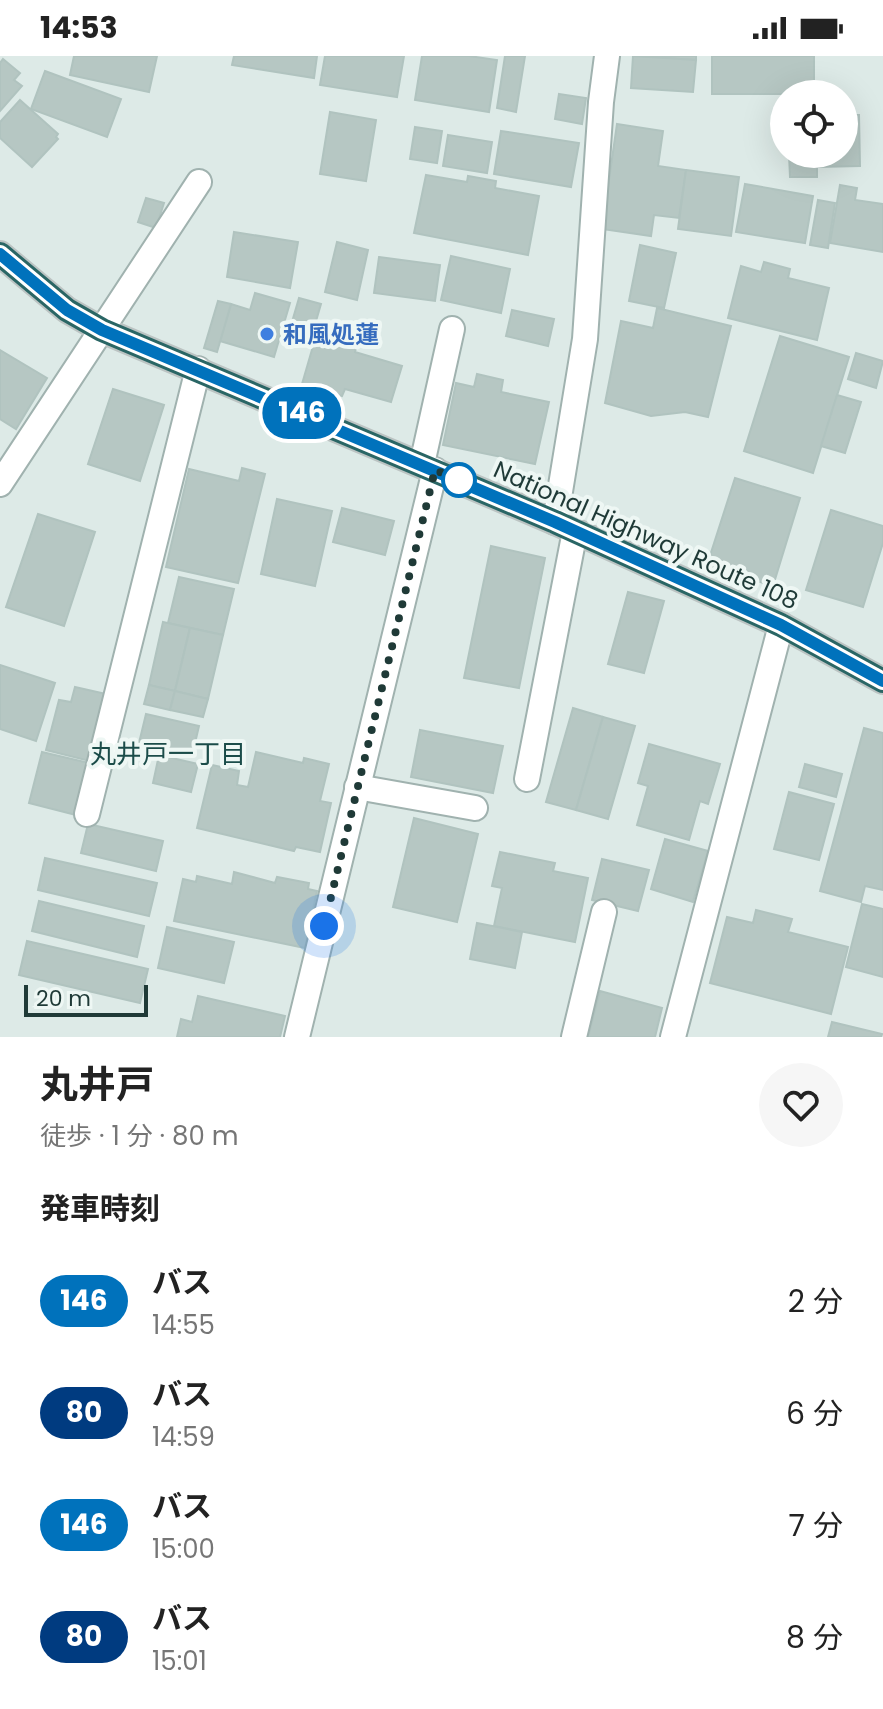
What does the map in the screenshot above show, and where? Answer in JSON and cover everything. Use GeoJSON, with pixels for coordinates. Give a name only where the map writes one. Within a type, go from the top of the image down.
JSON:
{"type":"FeatureCollection","features":[{"type":"Feature","properties":{"kind":"highway","name":"National Highway Route 108"},"geometry":{"type":"LineString","coordinates":[[0,254],[67,310],[102,330],[565,526],[781,625],[883,681]]}},
{"type":"Feature","properties":{"kind":"street"},"geometry":{"type":"LineString","coordinates":[[527,779],[565,526],[585,339],[601,102],[607,56]]}},
{"type":"Feature","properties":{"kind":"street"},"geometry":{"type":"LineString","coordinates":[[0,484],[199,182]]}},
{"type":"Feature","properties":{"kind":"street"},"geometry":{"type":"LineString","coordinates":[[297,1037],[357,787],[428,467],[452,329]]}},
{"type":"Feature","properties":{"kind":"street"},"geometry":{"type":"LineString","coordinates":[[87,814],[198,369]]}},
{"type":"Feature","properties":{"kind":"street"},"geometry":{"type":"LineString","coordinates":[[673,1037],[781,625]]}},
{"type":"Feature","properties":{"kind":"street"},"geometry":{"type":"LineString","coordinates":[[357,787],[475,808]]}},
{"type":"Feature","properties":{"kind":"street"},"geometry":{"type":"LineString","coordinates":[[574,1037],[604,912]]}},
{"type":"Feature","properties":{"kind":"building"},"geometry":{"type":"Polygon","coordinates":[[[74,56],[157,56],[149,92],[70,75],[74,56]]]}},
{"type":"Feature","properties":{"kind":"building"},"geometry":{"type":"Polygon","coordinates":[[[234,56],[317,56],[314,78],[232,65],[234,56]]]}},
{"type":"Feature","properties":{"kind":"building"},"geometry":{"type":"Polygon","coordinates":[[[325,56],[404,56],[397,97],[320,85],[325,56]]]}},
{"type":"Feature","properties":{"kind":"building"},"geometry":{"type":"Polygon","coordinates":[[[422,56],[469,56],[497,60],[489,112],[415,100],[422,56]]]}},
{"type":"Feature","properties":{"kind":"building"},"geometry":{"type":"Polygon","coordinates":[[[505,56],[525,56],[516,112],[497,108],[505,56]]]}},
{"type":"Feature","properties":{"kind":"building"},"geometry":{"type":"Polygon","coordinates":[[[633,56],[696,56],[696,60],[633,56]]]}},
{"type":"Feature","properties":{"kind":"building"},"geometry":{"type":"Polygon","coordinates":[[[633,56],[696,60],[693,92],[631,88],[633,56]]]}},
{"type":"Feature","properties":{"kind":"building"},"geometry":{"type":"Polygon","coordinates":[[[712,56],[814,56],[814,80],[770,80],[770,94],[712,94],[712,56]]]}},
{"type":"Feature","properties":{"kind":"building"},"geometry":{"type":"Polygon","coordinates":[[[3,59],[20,73],[14,80],[22,86],[0,111],[0,63],[3,59]]]}},
{"type":"Feature","properties":{"kind":"building"},"geometry":{"type":"Polygon","coordinates":[[[45,71],[121,99],[107,137],[31,109],[45,71]]]}},
{"type":"Feature","properties":{"kind":"building"},"geometry":{"type":"Polygon","coordinates":[[[559,94],[586,98],[582,124],[555,119],[559,94]]]}},
{"type":"Feature","properties":{"kind":"building"},"geometry":{"type":"Polygon","coordinates":[[[20,100],[58,134],[58,139],[32,167],[0,138],[0,122],[20,100]]]}},
{"type":"Feature","properties":{"kind":"building"},"geometry":{"type":"Polygon","coordinates":[[[330,112],[376,120],[366,181],[320,174],[330,112]]]}},
{"type":"Feature","properties":{"kind":"building"},"geometry":{"type":"Polygon","coordinates":[[[858,115],[859,115],[858,166],[858,115]]]}},
{"type":"Feature","properties":{"kind":"building"},"geometry":{"type":"Polygon","coordinates":[[[617,124],[663,131],[658,166],[686,170],[679,218],[654,215],[651,236],[602,229],[617,124]]]}},
{"type":"Feature","properties":{"kind":"building"},"geometry":{"type":"Polygon","coordinates":[[[415,127],[442,131],[437,163],[410,159],[415,127]]]}},
{"type":"Feature","properties":{"kind":"building"},"geometry":{"type":"Polygon","coordinates":[[[501,131],[579,143],[571,187],[494,174],[501,131]]]}},
{"type":"Feature","properties":{"kind":"building"},"geometry":{"type":"Polygon","coordinates":[[[448,135],[492,142],[487,173],[443,166],[448,135]]]}},
{"type":"Feature","properties":{"kind":"building"},"geometry":{"type":"Polygon","coordinates":[[[790,168],[817,168],[817,177],[790,177],[790,168]]]}},
{"type":"Feature","properties":{"kind":"building"},"geometry":{"type":"Polygon","coordinates":[[[686,170],[739,177],[731,236],[678,229],[686,170]]]}},
{"type":"Feature","properties":{"kind":"building"},"geometry":{"type":"Polygon","coordinates":[[[426,175],[467,182],[468,176],[496,181],[495,188],[539,196],[528,255],[414,233],[426,175]]]}},
{"type":"Feature","properties":{"kind":"building"},"geometry":{"type":"Polygon","coordinates":[[[745,184],[813,196],[805,243],[736,232],[745,184]]]}},
{"type":"Feature","properties":{"kind":"building"},"geometry":{"type":"Polygon","coordinates":[[[840,185],[857,188],[855,200],[883,204],[883,252],[830,243],[840,185]]]}},
{"type":"Feature","properties":{"kind":"building"},"geometry":{"type":"Polygon","coordinates":[[[146,198],[164,203],[156,228],[138,222],[146,198]]]}},
{"type":"Feature","properties":{"kind":"building"},"geometry":{"type":"Polygon","coordinates":[[[818,200],[835,203],[828,248],[810,245],[818,200]]]}},
{"type":"Feature","properties":{"kind":"building"},"geometry":{"type":"Polygon","coordinates":[[[234,232],[298,242],[290,288],[227,277],[234,232]]]}},
{"type":"Feature","properties":{"kind":"building"},"geometry":{"type":"Polygon","coordinates":[[[337,242],[368,250],[357,300],[325,292],[337,242]]]}},
{"type":"Feature","properties":{"kind":"building"},"geometry":{"type":"Polygon","coordinates":[[[640,245],[676,253],[664,308],[629,301],[640,245]]]}},
{"type":"Feature","properties":{"kind":"building"},"geometry":{"type":"Polygon","coordinates":[[[451,256],[510,269],[501,313],[441,300],[451,256]]]}},
{"type":"Feature","properties":{"kind":"building"},"geometry":{"type":"Polygon","coordinates":[[[379,257],[440,265],[435,301],[374,293],[379,257]]]}},
{"type":"Feature","properties":{"kind":"building"},"geometry":{"type":"Polygon","coordinates":[[[764,262],[790,269],[788,278],[829,288],[817,340],[728,318],[741,266],[761,272],[764,262]]]}},
{"type":"Feature","properties":{"kind":"building"},"geometry":{"type":"Polygon","coordinates":[[[255,293],[290,303],[274,357],[220,341],[231,304],[250,310],[255,293]]]}},
{"type":"Feature","properties":{"kind":"building"},"geometry":{"type":"Polygon","coordinates":[[[299,298],[321,304],[309,345],[287,339],[299,298]]]}},
{"type":"Feature","properties":{"kind":"building"},"geometry":{"type":"Polygon","coordinates":[[[218,301],[231,304],[217,352],[204,348],[218,301]]]}},
{"type":"Feature","properties":{"kind":"building"},"geometry":{"type":"Polygon","coordinates":[[[657,308],[731,326],[708,417],[685,412],[651,416],[605,403],[621,321],[653,328],[657,308]]]}},
{"type":"Feature","properties":{"kind":"building"},"geometry":{"type":"Polygon","coordinates":[[[512,310],[554,319],[548,346],[506,336],[512,310]]]}},
{"type":"Feature","properties":{"kind":"building"},"geometry":{"type":"Polygon","coordinates":[[[318,329],[358,341],[355,352],[402,366],[391,402],[345,389],[342,396],[302,384],[318,329]]]}},
{"type":"Feature","properties":{"kind":"building"},"geometry":{"type":"Polygon","coordinates":[[[780,336],[849,357],[813,473],[744,451],[780,336]]]}},
{"type":"Feature","properties":{"kind":"building"},"geometry":{"type":"Polygon","coordinates":[[[0,350],[47,378],[16,429],[0,419],[0,350]]]}},
{"type":"Feature","properties":{"kind":"building"},"geometry":{"type":"Polygon","coordinates":[[[856,353],[883,361],[876,388],[848,379],[856,353]]]}},
{"type":"Feature","properties":{"kind":"building"},"geometry":{"type":"Polygon","coordinates":[[[477,374],[503,380],[501,392],[549,402],[535,464],[443,445],[456,383],[474,387],[477,374]]]}},
{"type":"Feature","properties":{"kind":"building"},"geometry":{"type":"Polygon","coordinates":[[[113,389],[164,405],[140,481],[88,464],[113,389]]]}},
{"type":"Feature","properties":{"kind":"building"},"geometry":{"type":"Polygon","coordinates":[[[837,395],[861,402],[845,453],[821,446],[837,395]]]}},
{"type":"Feature","properties":{"kind":"building"},"geometry":{"type":"Polygon","coordinates":[[[242,468],[265,474],[238,583],[166,567],[189,469],[239,481],[242,468]]]}},
{"type":"Feature","properties":{"kind":"building"},"geometry":{"type":"Polygon","coordinates":[[[735,478],[800,498],[773,586],[707,565],[735,478]]]}},
{"type":"Feature","properties":{"kind":"building"},"geometry":{"type":"Polygon","coordinates":[[[277,499],[332,511],[315,586],[261,574],[277,499]]]}},
{"type":"Feature","properties":{"kind":"building"},"geometry":{"type":"Polygon","coordinates":[[[342,508],[394,521],[385,555],[333,542],[342,508]]]}},
{"type":"Feature","properties":{"kind":"building"},"geometry":{"type":"Polygon","coordinates":[[[831,510],[883,526],[883,543],[863,607],[806,590],[831,510]]]}},
{"type":"Feature","properties":{"kind":"building"},"geometry":{"type":"Polygon","coordinates":[[[38,514],[95,532],[64,626],[6,607],[38,514]]]}},
{"type":"Feature","properties":{"kind":"building"},"geometry":{"type":"Polygon","coordinates":[[[491,546],[545,558],[519,688],[464,678],[491,546]]]}},
{"type":"Feature","properties":{"kind":"building"},"geometry":{"type":"Polygon","coordinates":[[[179,577],[234,589],[223,635],[168,623],[179,577]]]}},
{"type":"Feature","properties":{"kind":"building"},"geometry":{"type":"Polygon","coordinates":[[[628,592],[664,601],[644,673],[608,664],[628,592]]]}},
{"type":"Feature","properties":{"kind":"building"},"geometry":{"type":"Polygon","coordinates":[[[163,622],[190,628],[175,691],[149,685],[163,622]]]}},
{"type":"Feature","properties":{"kind":"building"},"geometry":{"type":"Polygon","coordinates":[[[190,628],[223,635],[208,699],[175,691],[190,628]]]}},
{"type":"Feature","properties":{"kind":"building"},"geometry":{"type":"Polygon","coordinates":[[[0,665],[55,683],[36,741],[0,729],[0,665]]]}},
{"type":"Feature","properties":{"kind":"building"},"geometry":{"type":"Polygon","coordinates":[[[149,685],[175,691],[170,710],[144,704],[149,685]]]}},
{"type":"Feature","properties":{"kind":"building"},"geometry":{"type":"Polygon","coordinates":[[[75,687],[106,694],[90,761],[46,750],[59,700],[71,702],[75,687]]]}},
{"type":"Feature","properties":{"kind":"building"},"geometry":{"type":"Polygon","coordinates":[[[175,691],[208,699],[203,717],[170,710],[175,691]]]}},
{"type":"Feature","properties":{"kind":"building"},"geometry":{"type":"Polygon","coordinates":[[[573,708],[603,717],[576,810],[546,802],[573,708]]]}},
{"type":"Feature","properties":{"kind":"building"},"geometry":{"type":"Polygon","coordinates":[[[146,714],[199,726],[192,756],[139,743],[146,714]]]}},
{"type":"Feature","properties":{"kind":"building"},"geometry":{"type":"Polygon","coordinates":[[[603,717],[635,726],[608,819],[576,810],[603,717]]]}},
{"type":"Feature","properties":{"kind":"building"},"geometry":{"type":"Polygon","coordinates":[[[864,728],[883,733],[883,890],[865,886],[861,902],[820,891],[864,728]]]}},
{"type":"Feature","properties":{"kind":"building"},"geometry":{"type":"Polygon","coordinates":[[[420,730],[503,746],[493,793],[411,777],[420,730]]]}},
{"type":"Feature","properties":{"kind":"building"},"geometry":{"type":"Polygon","coordinates":[[[649,744],[720,764],[708,804],[700,801],[689,840],[637,825],[648,786],[638,783],[649,744]]]}},
{"type":"Feature","properties":{"kind":"building"},"geometry":{"type":"Polygon","coordinates":[[[42,752],[89,763],[76,815],[29,803],[42,752]]]}},
{"type":"Feature","properties":{"kind":"building"},"geometry":{"type":"Polygon","coordinates":[[[256,752],[303,763],[304,758],[329,764],[320,801],[331,803],[320,852],[296,847],[294,851],[197,828],[212,765],[239,771],[237,785],[248,787],[256,752]]]}},
{"type":"Feature","properties":{"kind":"building"},"geometry":{"type":"Polygon","coordinates":[[[159,755],[198,764],[191,792],[153,783],[159,755]]]}},
{"type":"Feature","properties":{"kind":"building"},"geometry":{"type":"Polygon","coordinates":[[[805,764],[842,774],[836,797],[799,787],[805,764]]]}},
{"type":"Feature","properties":{"kind":"building"},"geometry":{"type":"Polygon","coordinates":[[[789,792],[834,804],[819,860],[774,849],[789,792]]]}},
{"type":"Feature","properties":{"kind":"building"},"geometry":{"type":"Polygon","coordinates":[[[414,818],[478,834],[457,922],[393,907],[414,818]]]}},
{"type":"Feature","properties":{"kind":"building"},"geometry":{"type":"Polygon","coordinates":[[[88,824],[163,841],[156,871],[81,853],[88,824]]]}},
{"type":"Feature","properties":{"kind":"building"},"geometry":{"type":"Polygon","coordinates":[[[665,839],[708,851],[693,902],[651,889],[665,839]]]}},
{"type":"Feature","properties":{"kind":"building"},"geometry":{"type":"Polygon","coordinates":[[[500,852],[555,863],[553,871],[588,878],[575,942],[494,926],[502,888],[492,886],[500,852]]]}},
{"type":"Feature","properties":{"kind":"building"},"geometry":{"type":"Polygon","coordinates":[[[45,858],[157,883],[149,916],[38,890],[45,858]]]}},
{"type":"Feature","properties":{"kind":"building"},"geometry":{"type":"Polygon","coordinates":[[[602,859],[649,870],[638,911],[592,900],[602,859]]]}},
{"type":"Feature","properties":{"kind":"building"},"geometry":{"type":"Polygon","coordinates":[[[234,872],[275,883],[277,877],[309,883],[308,889],[317,891],[305,948],[174,921],[183,879],[196,882],[197,876],[232,884],[234,872]]]}},
{"type":"Feature","properties":{"kind":"building"},"geometry":{"type":"Polygon","coordinates":[[[39,901],[144,926],[137,957],[32,931],[39,901]]]}},
{"type":"Feature","properties":{"kind":"building"},"geometry":{"type":"Polygon","coordinates":[[[862,904],[883,909],[883,977],[846,967],[862,904]]]}},
{"type":"Feature","properties":{"kind":"building"},"geometry":{"type":"Polygon","coordinates":[[[756,910],[792,919],[788,932],[848,947],[831,1014],[710,983],[727,917],[753,923],[756,910]]]}},
{"type":"Feature","properties":{"kind":"building"},"geometry":{"type":"Polygon","coordinates":[[[477,923],[522,932],[515,968],[470,959],[477,923]]]}},
{"type":"Feature","properties":{"kind":"building"},"geometry":{"type":"Polygon","coordinates":[[[167,927],[234,942],[224,983],[158,968],[167,927]]]}},
{"type":"Feature","properties":{"kind":"building"},"geometry":{"type":"Polygon","coordinates":[[[27,941],[148,969],[140,1003],[19,975],[27,941]]]}},
{"type":"Feature","properties":{"kind":"building"},"geometry":{"type":"Polygon","coordinates":[[[600,991],[662,1008],[655,1037],[588,1037],[600,991]]]}},
{"type":"Feature","properties":{"kind":"building"},"geometry":{"type":"Polygon","coordinates":[[[198,996],[285,1016],[280,1037],[177,1037],[181,1019],[192,1022],[198,996]]]}},
{"type":"Feature","properties":{"kind":"building"},"geometry":{"type":"Polygon","coordinates":[[[832,1022],[882,1034],[881,1037],[828,1037],[832,1022]]]}},
{"type":"Feature","properties":{"kind":"bus line","name":"146"},"geometry":{"type":"LineString","coordinates":[[0,254],[67,310],[102,330],[555,522],[781,625],[883,681]]}},
{"type":"Feature","properties":{"kind":"place","name":"和風処蓮"},"geometry":{"type":"Point","coordinates":[267,334]}},
{"type":"Feature","properties":{"kind":"district","name":"丸井戸一丁目"},"geometry":{"type":"Point","coordinates":[168,754]}},
{"type":"Feature","properties":{"kind":"route"},"geometry":{"type":"LineString","coordinates":[[324,926],[435,470],[459,480]]}}]}
